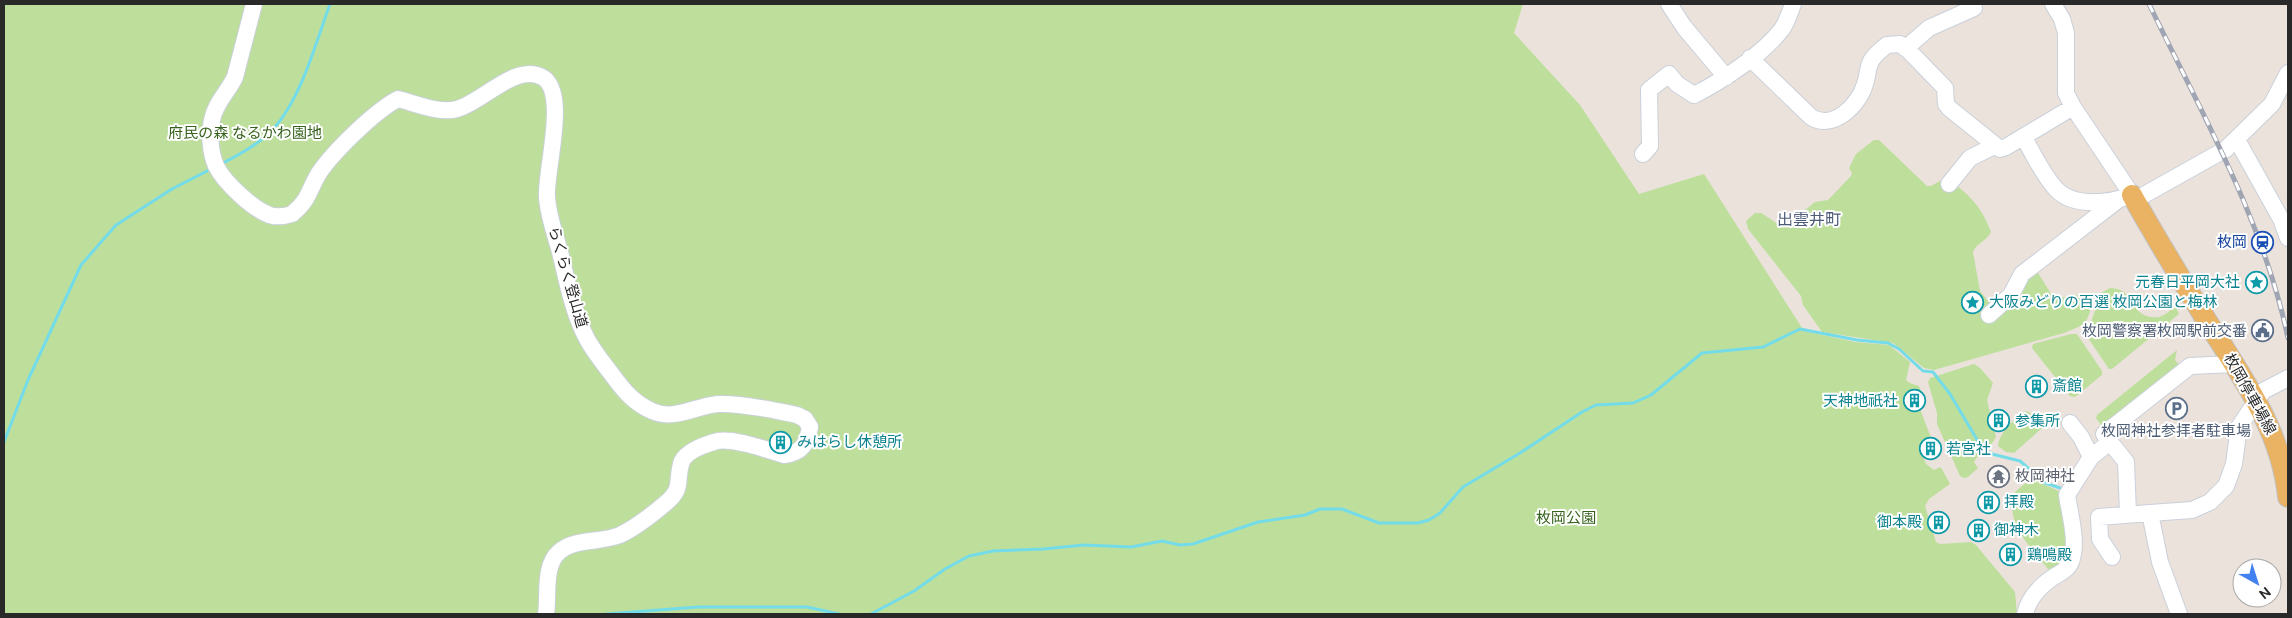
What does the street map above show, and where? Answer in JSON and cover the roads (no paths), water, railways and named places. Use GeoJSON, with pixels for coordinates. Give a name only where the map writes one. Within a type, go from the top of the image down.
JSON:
{"type":"FeatureCollection","features":[{"type":"Feature","properties":{"kind":"main road","name":"枚岡停車場線"},"geometry":{"type":"LineString","coordinates":[[2128,198],[2257,401],[2274,436],[2286,475],[2288,497]]}},
{"type":"Feature","properties":{"kind":"street","name":"らくらく登山道"},"geometry":{"type":"LineString","coordinates":[[254,4],[235,77],[218,102],[212,118],[210,134],[216,166],[225,178],[251,204],[272,216],[292,214],[307,199],[320,173],[335,154],[387,105],[398,99],[438,109],[457,109],[514,77],[526,72],[536,74],[544,78],[551,86],[554,99],[554,126],[547,198],[574,302],[586,338],[628,396],[660,415],[670,416],[717,404],[785,412],[805,419],[810,428],[808,441],[802,449],[793,454],[784,455],[726,439],[694,450],[680,464],[680,486],[675,494],[633,528],[606,540],[570,545],[558,552],[552,563],[549,575],[546,614]]}},
{"type":"Feature","properties":{"kind":"street"},"geometry":{"type":"LineString","coordinates":[[1669,4],[1684,28],[1726,77]]}},
{"type":"Feature","properties":{"kind":"street"},"geometry":{"type":"LineString","coordinates":[[1643,154],[1650,146],[1649,90],[1669,74],[1676,84],[1694,95],[1726,77],[1783,28],[1793,4]]}},
{"type":"Feature","properties":{"kind":"street"},"geometry":{"type":"LineString","coordinates":[[2052,4],[2062,19],[2066,33],[2066,93],[2072,108],[2128,198]]}},
{"type":"Feature","properties":{"kind":"street"},"geometry":{"type":"LineString","coordinates":[[1906,48],[1929,28],[1974,8]]}},
{"type":"Feature","properties":{"kind":"street"},"geometry":{"type":"LineString","coordinates":[[1750,58],[1811,117],[1819,122],[1829,122],[1838,118],[1856,101],[1866,82],[1867,71],[1878,52],[1887,45],[1900,44],[1945,88],[1946,104],[1949,108],[2000,149],[2072,108]]}},
{"type":"Feature","properties":{"kind":"street"},"geometry":{"type":"LineString","coordinates":[[1989,315],[2011,295],[2026,270],[2128,198],[2222,152],[2237,140],[2272,104],[2288,73]]}},
{"type":"Feature","properties":{"kind":"street"},"geometry":{"type":"LineString","coordinates":[[2023,137],[2058,191],[2074,199],[2089,202],[2128,198]]}},
{"type":"Feature","properties":{"kind":"street"},"geometry":{"type":"LineString","coordinates":[[2237,140],[2281,219],[2288,238]]}},
{"type":"Feature","properties":{"kind":"street"},"geometry":{"type":"LineString","coordinates":[[1949,184],[1970,158],[1994,146]]}},
{"type":"Feature","properties":{"kind":"street"},"geometry":{"type":"LineString","coordinates":[[2128,514],[2126,462],[2104,434],[2190,366],[2234,364]]}},
{"type":"Feature","properties":{"kind":"street"},"geometry":{"type":"LineString","coordinates":[[2112,557],[2100,539],[2100,517],[2192,510],[2210,502],[2226,486],[2234,464],[2239,427],[2263,391],[2288,378]]}},
{"type":"Feature","properties":{"kind":"street"},"geometry":{"type":"LineString","coordinates":[[2070,423],[2081,437],[2091,458]]}},
{"type":"Feature","properties":{"kind":"street"},"geometry":{"type":"LineString","coordinates":[[2025,614],[2027,606],[2036,592],[2046,582],[2067,569],[2071,563],[2074,539],[2067,496],[2091,458],[2110,442]]}},
{"type":"Feature","properties":{"kind":"street"},"geometry":{"type":"LineString","coordinates":[[2150,513],[2160,562],[2179,614]]}},
{"type":"Feature","properties":{"kind":"waterway"},"geometry":{"type":"LineString","coordinates":[[221,164],[257,143],[275,127],[285,114],[301,84],[330,4]]}},
{"type":"Feature","properties":{"kind":"waterway"},"geometry":{"type":"LineString","coordinates":[[4,442],[28,380],[81,265],[116,225],[172,189],[211,169]]}},
{"type":"Feature","properties":{"kind":"waterway"},"geometry":{"type":"LineString","coordinates":[[871,614],[914,591],[945,569],[969,556],[993,551],[1084,545],[1131,547],[1162,541],[1180,545],[1193,544],[1258,522],[1305,515],[1320,509],[1342,509],[1379,523],[1418,523],[1429,520],[1440,513],[1463,487],[1520,453],[1582,412],[1596,405],[1633,403],[1651,395],[1702,353],[1763,347],[1800,329],[1857,340],[1888,343],[1899,349],[1923,371],[1933,372],[1950,394],[1982,448],[1992,454],[2020,461],[2045,483],[2060,488]]}},
{"type":"Feature","properties":{"kind":"waterway"},"geometry":{"type":"LineString","coordinates":[[606,614],[698,607],[807,607],[839,614]]}},
{"type":"Feature","properties":{"kind":"railway"},"geometry":{"type":"LineString","coordinates":[[2149,4],[2229,167],[2247,209],[2277,294],[2288,338]]}},
{"type":"Feature","properties":{"kind":"place","name":"枚岡"},"geometry":{"type":"Point","coordinates":[2263,242]}},
{"type":"Feature","properties":{"kind":"place","name":"元春日平岡大社"},"geometry":{"type":"Point","coordinates":[2256,282]}},
{"type":"Feature","properties":{"kind":"place","name":"大阪みどりの百選 枚岡公園と梅林"},"geometry":{"type":"Point","coordinates":[1973,302]}},
{"type":"Feature","properties":{"kind":"place","name":"枚岡警察署枚岡駅前交番"},"geometry":{"type":"Point","coordinates":[2263,331]}},
{"type":"Feature","properties":{"kind":"place","name":"斎館"},"geometry":{"type":"Point","coordinates":[2036,386]}},
{"type":"Feature","properties":{"kind":"place","name":"天神地祇社"},"geometry":{"type":"Point","coordinates":[1914,401]}},
{"type":"Feature","properties":{"kind":"place","name":"枚岡神社参拝者駐車場"},"geometry":{"type":"Point","coordinates":[2176,408]}},
{"type":"Feature","properties":{"kind":"place","name":"参集所"},"geometry":{"type":"Point","coordinates":[1999,421]}},
{"type":"Feature","properties":{"kind":"place","name":"みはらし休憩所"},"geometry":{"type":"Point","coordinates":[781,442]}},
{"type":"Feature","properties":{"kind":"place","name":"若宮社"},"geometry":{"type":"Point","coordinates":[1930,449]}},
{"type":"Feature","properties":{"kind":"place","name":"枚岡神社"},"geometry":{"type":"Point","coordinates":[1999,476]}},
{"type":"Feature","properties":{"kind":"place","name":"拝殿"},"geometry":{"type":"Point","coordinates":[1988,502]}},
{"type":"Feature","properties":{"kind":"place","name":"御本殿"},"geometry":{"type":"Point","coordinates":[1938,522]}},
{"type":"Feature","properties":{"kind":"place","name":"御神木"},"geometry":{"type":"Point","coordinates":[1978,530]}},
{"type":"Feature","properties":{"kind":"place","name":"鶏鳴殿"},"geometry":{"type":"Point","coordinates":[2011,555]}},
{"type":"Feature","properties":{"kind":"district","name":"出雲井町"},"geometry":{"type":"Point","coordinates":[1809,219]}},
{"type":"Feature","properties":{"kind":"park label","name":"府民の森 なるかわ園地"},"geometry":{"type":"Point","coordinates":[245,133]}},
{"type":"Feature","properties":{"kind":"park label","name":"枚岡公園"},"geometry":{"type":"Point","coordinates":[1566,518]}}]}
